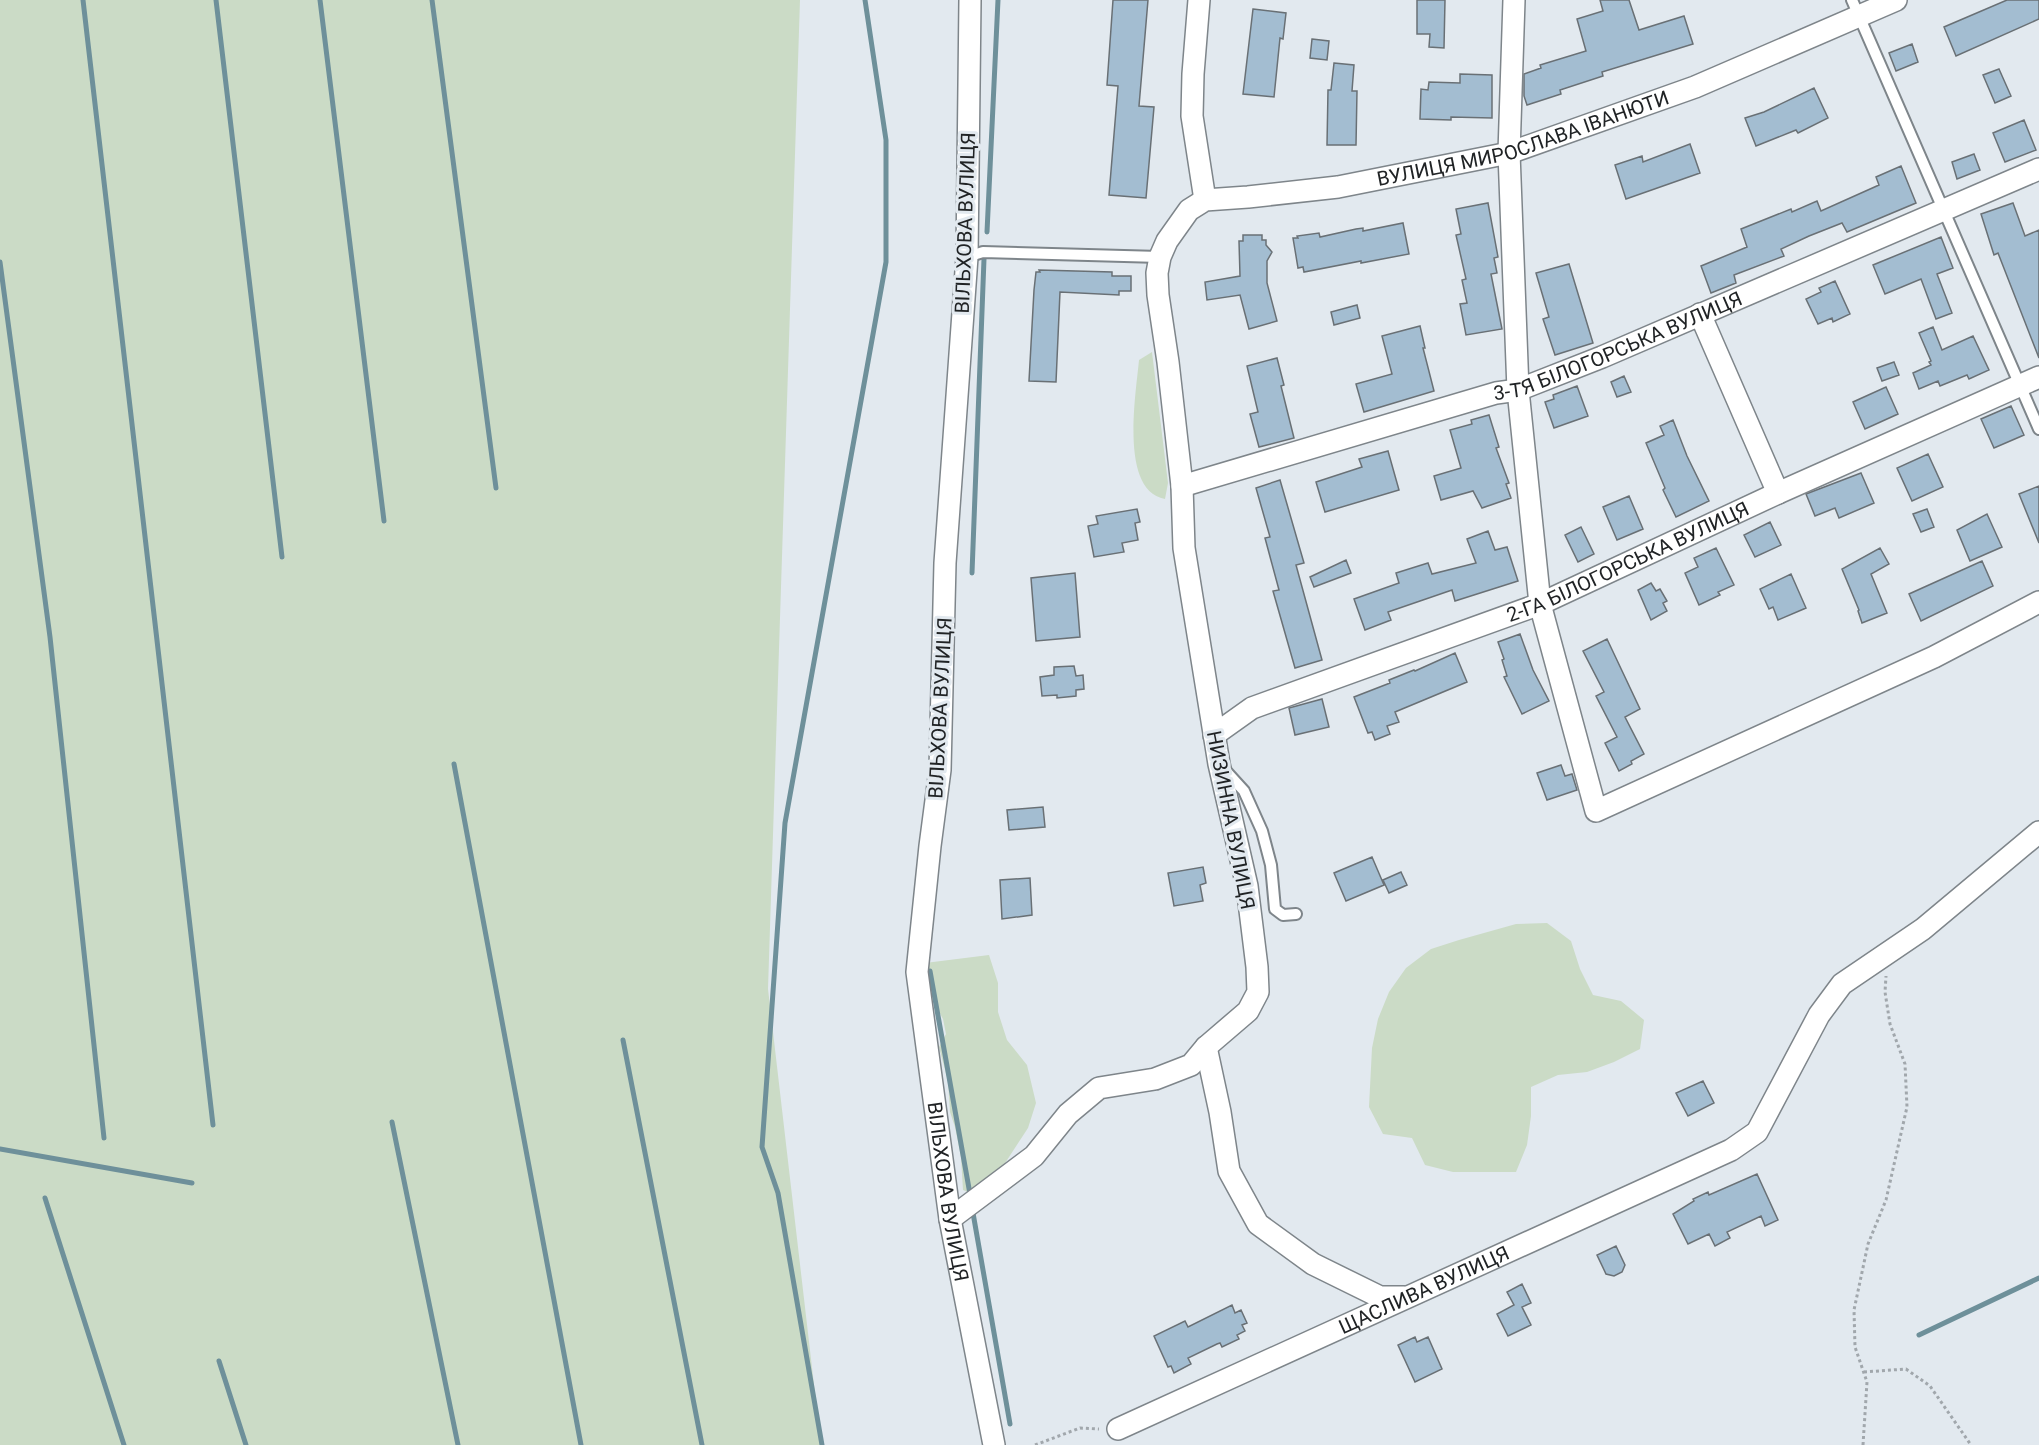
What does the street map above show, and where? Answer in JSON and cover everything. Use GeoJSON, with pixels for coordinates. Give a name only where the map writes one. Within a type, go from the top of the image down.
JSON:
{"type":"FeatureCollection","features":[{"type":"Feature","properties":{"kind":"street","name":"ВІЛЬХОВА ВУЛИЦЯ"},"geometry":{"type":"LineString","coordinates":[[970,0],[968,257],[945,563],[940,770],[917,972],[950,1219],[994,1445]]}},
{"type":"Feature","properties":{"kind":"street"},"geometry":{"type":"LineString","coordinates":[[1160,257],[1167,241],[1189,210],[1205,200],[1192,116],[1199,0]]}},
{"type":"Feature","properties":{"kind":"street"},"geometry":{"type":"LineString","coordinates":[[1514,0],[1509,153],[1518,390],[1540,604],[1596,811],[1934,657],[2039,602]]}},
{"type":"Feature","properties":{"kind":"street","name":"ВУЛИЦЯ МИРОСЛАВА ІВАНЮТИ"},"geometry":{"type":"LineString","coordinates":[[1205,200],[1248,198],[1338,187],[1509,153],[1695,87],[1855,8],[1896,0]]}},
{"type":"Feature","properties":{"kind":"street","name":"3-ТЯ БІЛОГОРСЬКА ВУЛИЦЯ"},"geometry":{"type":"LineString","coordinates":[[1182,486],[1496,393],[1518,390],[1602,357],[2039,169]]}},
{"type":"Feature","properties":{"kind":"street","name":"НИЗИННА ВУЛИЦЯ"},"geometry":{"type":"LineString","coordinates":[[950,1219],[1034,1156],[1068,1114],[1099,1088],[1155,1079],[1191,1065],[1206,1047],[1248,1011],[1258,992],[1247,885],[1219,764],[1184,548],[1182,486],[1158,295],[1160,257]]}},
{"type":"Feature","properties":{"kind":"street"},"geometry":{"type":"LineString","coordinates":[[1700,314],[1778,493]]}},
{"type":"Feature","properties":{"kind":"street","name":"2-ГА БІЛОГОРСЬКА ВУЛИЦЯ"},"geometry":{"type":"LineString","coordinates":[[1214,735],[1252,708],[1540,604],[2029,380]]}},
{"type":"Feature","properties":{"kind":"street","name":"ЩАСЛИВА ВУЛИЦЯ"},"geometry":{"type":"LineString","coordinates":[[1118,1429],[1731,1150],[1757,1132],[1819,1015],[1842,984],[1923,929],[2039,832]]}},
{"type":"Feature","properties":{"kind":"street"},"geometry":{"type":"LineString","coordinates":[[1206,1047],[1220,1112],[1229,1171],[1258,1224],[1313,1264],[1380,1297],[1405,1297]]}},
{"type":"Feature","properties":{"kind":"lane"},"geometry":{"type":"LineString","coordinates":[[1855,8],[1944,210],[2029,380],[2039,429]]}},
{"type":"Feature","properties":{"kind":"lane"},"geometry":{"type":"LineString","coordinates":[[968,257],[983,252],[1160,257]]}},
{"type":"Feature","properties":{"kind":"lane"},"geometry":{"type":"LineString","coordinates":[[1219,764],[1244,790],[1259,821],[1271,865],[1275,909],[1283,915],[1296,914]]}},
{"type":"Feature","properties":{"kind":"path"},"geometry":{"type":"LineString","coordinates":[[1863,1445],[1867,1382],[1855,1347],[1854,1310],[1868,1244],[1886,1200],[1906,1107],[1905,1064],[1890,1024],[1885,992],[1887,954]]}},
{"type":"Feature","properties":{"kind":"path"},"geometry":{"type":"LineString","coordinates":[[1864,1372],[1906,1368],[1930,1386],[1971,1445]]}},
{"type":"Feature","properties":{"kind":"path"},"geometry":{"type":"LineString","coordinates":[[1035,1445],[1080,1428],[1118,1429]]}},
{"type":"Feature","properties":{"kind":"green space"},"geometry":{"type":"Polygon","coordinates":[[[0,0],[800,0],[768,989],[821,1445],[0,1445],[0,0]]]}},
{"type":"Feature","properties":{"kind":"green space"},"geometry":{"type":"Polygon","coordinates":[[[1152,352],[1168,483],[1165,499],[1151,492],[1141,479],[1134,439],[1139,360],[1152,352]]]}},
{"type":"Feature","properties":{"kind":"green space"},"geometry":{"type":"Polygon","coordinates":[[[1547,923],[1571,941],[1580,969],[1593,995],[1621,1001],[1644,1020],[1640,1049],[1587,1072],[1558,1075],[1531,1087],[1531,1116],[1527,1145],[1516,1172],[1453,1172],[1425,1165],[1412,1138],[1383,1134],[1369,1107],[1372,1048],[1378,1019],[1389,992],[1406,968],[1431,949],[1516,924],[1547,923]]]}},
{"type":"Feature","properties":{"kind":"green space"},"geometry":{"type":"Polygon","coordinates":[[[989,955],[998,983],[998,1012],[1007,1040],[1027,1065],[1036,1103],[1028,1128],[994,1180],[970,1193],[963,1190],[961,1157],[950,1112],[948,1081],[939,1047],[946,1034],[925,963],[989,955]]]}},
{"type":"Feature","properties":{"kind":"building"},"geometry":{"type":"Polygon","coordinates":[[[1113,0],[1148,0],[1139,106],[1154,107],[1146,198],[1109,195],[1118,86],[1107,85],[1113,0]]]}},
{"type":"Feature","properties":{"kind":"building"},"geometry":{"type":"Polygon","coordinates":[[[1417,0],[1445,0],[1444,48],[1429,47],[1430,34],[1417,34],[1417,0]]]}},
{"type":"Feature","properties":{"kind":"building"},"geometry":{"type":"Polygon","coordinates":[[[1600,0],[1629,0],[1639,30],[1684,16],[1693,44],[1602,72],[1603,76],[1560,90],[1561,94],[1527,105],[1524,96],[1524,74],[1541,68],[1540,65],[1586,51],[1577,19],[1603,11],[1600,0]]]}},
{"type":"Feature","properties":{"kind":"building"},"geometry":{"type":"Polygon","coordinates":[[[2007,0],[2039,0],[2039,19],[1956,56],[1944,27],[2007,0]]]}},
{"type":"Feature","properties":{"kind":"building"},"geometry":{"type":"Polygon","coordinates":[[[1253,9],[1286,13],[1283,39],[1280,38],[1274,97],[1243,94],[1253,9]]]}},
{"type":"Feature","properties":{"kind":"building"},"geometry":{"type":"Polygon","coordinates":[[[1312,39],[1329,41],[1327,60],[1310,58],[1312,39]]]}},
{"type":"Feature","properties":{"kind":"building"},"geometry":{"type":"Polygon","coordinates":[[[1912,44],[1918,62],[1896,71],[1889,53],[1912,44]]]}},
{"type":"Feature","properties":{"kind":"building"},"geometry":{"type":"Polygon","coordinates":[[[1334,63],[1354,65],[1352,91],[1357,91],[1356,145],[1327,145],[1328,90],[1331,90],[1334,63]]]}},
{"type":"Feature","properties":{"kind":"building"},"geometry":{"type":"Polygon","coordinates":[[[1999,69],[2011,96],[1995,103],[1983,75],[1999,69]]]}},
{"type":"Feature","properties":{"kind":"building"},"geometry":{"type":"Polygon","coordinates":[[[1460,74],[1492,75],[1492,118],[1420,119],[1421,89],[1428,90],[1429,82],[1460,83],[1460,74]]]}},
{"type":"Feature","properties":{"kind":"building"},"geometry":{"type":"Polygon","coordinates":[[[1814,88],[1828,118],[1798,133],[1796,130],[1756,146],[1745,118],[1764,112],[1814,88]]]}},
{"type":"Feature","properties":{"kind":"building"},"geometry":{"type":"Polygon","coordinates":[[[2024,120],[2036,150],[2005,162],[1993,133],[2024,120]]]}},
{"type":"Feature","properties":{"kind":"building"},"geometry":{"type":"Polygon","coordinates":[[[1690,144],[1700,173],[1626,199],[1615,165],[1642,156],[1643,162],[1690,144]]]}},
{"type":"Feature","properties":{"kind":"building"},"geometry":{"type":"Polygon","coordinates":[[[1974,154],[1980,170],[1957,179],[1952,162],[1974,154]]]}},
{"type":"Feature","properties":{"kind":"building"},"geometry":{"type":"Polygon","coordinates":[[[1901,166],[1916,203],[1847,232],[1842,223],[1809,236],[1781,249],[1784,256],[1734,275],[1736,283],[1711,293],[1701,266],[1747,247],[1741,229],[1817,201],[1821,211],[1879,185],[1876,177],[1901,166]]]}},
{"type":"Feature","properties":{"kind":"building"},"geometry":{"type":"Polygon","coordinates":[[[1488,203],[1498,257],[1494,258],[1497,273],[1491,274],[1502,329],[1466,335],[1460,304],[1467,303],[1462,280],[1466,279],[1456,235],[1461,234],[1456,209],[1488,203]]]}},
{"type":"Feature","properties":{"kind":"building"},"geometry":{"type":"Polygon","coordinates":[[[2013,203],[2025,236],[2039,230],[2039,358],[1998,253],[1994,255],[1981,214],[2013,203]]]}},
{"type":"Feature","properties":{"kind":"building"},"geometry":{"type":"Polygon","coordinates":[[[1403,223],[1409,254],[1304,272],[1303,267],[1298,268],[1293,238],[1298,238],[1297,236],[1319,233],[1320,237],[1356,229],[1363,228],[1363,231],[1403,223]]]}},
{"type":"Feature","properties":{"kind":"building"},"geometry":{"type":"Polygon","coordinates":[[[1243,235],[1262,235],[1262,240],[1266,240],[1266,245],[1272,252],[1267,261],[1267,283],[1277,321],[1249,329],[1240,295],[1207,300],[1205,282],[1240,276],[1239,241],[1243,241],[1243,235]]]}},
{"type":"Feature","properties":{"kind":"building"},"geometry":{"type":"Polygon","coordinates":[[[1941,237],[1953,268],[1937,274],[1952,313],[1936,319],[1921,279],[1885,294],[1873,265],[1941,237]]]}},
{"type":"Feature","properties":{"kind":"building"},"geometry":{"type":"Polygon","coordinates":[[[1569,264],[1593,343],[1555,355],[1543,319],[1549,317],[1536,273],[1569,264]]]}},
{"type":"Feature","properties":{"kind":"building"},"geometry":{"type":"Polygon","coordinates":[[[1039,270],[1112,272],[1112,276],[1131,276],[1131,291],[1119,291],[1119,295],[1060,292],[1056,382],[1029,381],[1034,290],[1036,272],[1040,272],[1039,270]]]}},
{"type":"Feature","properties":{"kind":"building"},"geometry":{"type":"Polygon","coordinates":[[[1835,281],[1850,314],[1833,322],[1832,318],[1818,324],[1806,299],[1821,292],[1819,288],[1835,281]]]}},
{"type":"Feature","properties":{"kind":"building"},"geometry":{"type":"Polygon","coordinates":[[[1357,305],[1360,318],[1334,325],[1331,312],[1357,305]]]}},
{"type":"Feature","properties":{"kind":"building"},"geometry":{"type":"Polygon","coordinates":[[[1420,326],[1434,391],[1364,412],[1356,384],[1392,374],[1382,336],[1420,326]]]}},
{"type":"Feature","properties":{"kind":"building"},"geometry":{"type":"Polygon","coordinates":[[[1933,327],[1942,350],[1973,336],[1989,370],[1969,379],[1967,375],[1940,386],[1938,381],[1919,389],[1913,373],[1931,365],[1929,362],[1931,361],[1919,333],[1933,327]]]}},
{"type":"Feature","properties":{"kind":"building"},"geometry":{"type":"Polygon","coordinates":[[[1277,358],[1284,385],[1281,386],[1294,438],[1259,447],[1250,414],[1258,412],[1247,366],[1277,358]]]}},
{"type":"Feature","properties":{"kind":"building"},"geometry":{"type":"Polygon","coordinates":[[[1894,362],[1899,375],[1882,381],[1877,368],[1894,362]]]}},
{"type":"Feature","properties":{"kind":"building"},"geometry":{"type":"Polygon","coordinates":[[[1624,376],[1631,392],[1617,397],[1611,382],[1624,376]]]}},
{"type":"Feature","properties":{"kind":"building"},"geometry":{"type":"Polygon","coordinates":[[[1577,386],[1588,416],[1554,428],[1545,402],[1554,399],[1553,395],[1577,386]]]}},
{"type":"Feature","properties":{"kind":"building"},"geometry":{"type":"Polygon","coordinates":[[[1886,387],[1898,414],[1865,429],[1853,402],[1886,387]]]}},
{"type":"Feature","properties":{"kind":"building"},"geometry":{"type":"Polygon","coordinates":[[[2011,406],[2024,435],[1994,448],[1981,419],[2011,406]]]}},
{"type":"Feature","properties":{"kind":"building"},"geometry":{"type":"Polygon","coordinates":[[[1489,415],[1499,447],[1496,448],[1509,483],[1506,484],[1511,498],[1482,508],[1473,491],[1441,500],[1434,476],[1461,468],[1450,430],[1472,424],[1471,420],[1489,415]]]}},
{"type":"Feature","properties":{"kind":"building"},"geometry":{"type":"Polygon","coordinates":[[[1673,420],[1687,456],[1709,501],[1676,517],[1663,490],[1665,488],[1646,443],[1664,435],[1660,426],[1673,420]]]}},
{"type":"Feature","properties":{"kind":"building"},"geometry":{"type":"Polygon","coordinates":[[[1388,451],[1399,490],[1325,512],[1316,482],[1362,467],[1359,459],[1388,451]]]}},
{"type":"Feature","properties":{"kind":"building"},"geometry":{"type":"Polygon","coordinates":[[[1928,454],[1943,487],[1912,501],[1897,468],[1928,454]]]}},
{"type":"Feature","properties":{"kind":"building"},"geometry":{"type":"Polygon","coordinates":[[[1861,473],[1874,503],[1839,518],[1835,508],[1815,516],[1806,494],[1861,473]]]}},
{"type":"Feature","properties":{"kind":"building"},"geometry":{"type":"Polygon","coordinates":[[[1280,480],[1304,563],[1296,565],[1322,660],[1295,668],[1273,591],[1279,590],[1265,538],[1270,537],[1256,488],[1280,480]]]}},
{"type":"Feature","properties":{"kind":"building"},"geometry":{"type":"Polygon","coordinates":[[[2039,486],[2039,543],[2019,494],[2039,486]]]}},
{"type":"Feature","properties":{"kind":"building"},"geometry":{"type":"Polygon","coordinates":[[[1629,496],[1643,529],[1617,540],[1603,507],[1629,496]]]}},
{"type":"Feature","properties":{"kind":"building"},"geometry":{"type":"Polygon","coordinates":[[[1137,509],[1140,522],[1135,523],[1138,540],[1122,543],[1124,552],[1094,557],[1088,526],[1098,524],[1096,516],[1137,509]]]}},
{"type":"Feature","properties":{"kind":"building"},"geometry":{"type":"Polygon","coordinates":[[[1927,509],[1934,527],[1921,532],[1913,514],[1927,509]]]}},
{"type":"Feature","properties":{"kind":"building"},"geometry":{"type":"Polygon","coordinates":[[[1987,514],[2002,547],[1970,561],[1957,530],[1987,514]]]}},
{"type":"Feature","properties":{"kind":"building"},"geometry":{"type":"Polygon","coordinates":[[[1770,522],[1781,545],[1755,557],[1744,535],[1770,522]]]}},
{"type":"Feature","properties":{"kind":"building"},"geometry":{"type":"Polygon","coordinates":[[[1581,527],[1594,554],[1578,562],[1565,535],[1581,527]]]}},
{"type":"Feature","properties":{"kind":"building"},"geometry":{"type":"Polygon","coordinates":[[[1488,531],[1495,550],[1507,547],[1518,581],[1455,601],[1452,590],[1388,612],[1391,620],[1365,630],[1354,599],[1399,583],[1396,573],[1428,563],[1432,574],[1476,563],[1467,539],[1488,531]]]}},
{"type":"Feature","properties":{"kind":"building"},"geometry":{"type":"Polygon","coordinates":[[[1716,548],[1734,585],[1718,592],[1720,595],[1699,605],[1685,573],[1698,567],[1694,558],[1716,548]]]}},
{"type":"Feature","properties":{"kind":"building"},"geometry":{"type":"Polygon","coordinates":[[[1880,548],[1889,564],[1871,574],[1887,613],[1862,623],[1842,569],[1880,548]]]}},
{"type":"Feature","properties":{"kind":"building"},"geometry":{"type":"Polygon","coordinates":[[[1346,560],[1351,573],[1314,587],[1310,577],[1346,560]]]}},
{"type":"Feature","properties":{"kind":"building"},"geometry":{"type":"Polygon","coordinates":[[[1982,561],[1993,586],[1921,621],[1909,594],[1982,561]]]}},
{"type":"Feature","properties":{"kind":"building"},"geometry":{"type":"Polygon","coordinates":[[[1075,573],[1080,637],[1036,641],[1031,578],[1075,573]]]}},
{"type":"Feature","properties":{"kind":"building"},"geometry":{"type":"Polygon","coordinates":[[[1791,574],[1806,608],[1778,620],[1773,607],[1769,609],[1760,589],[1791,574]]]}},
{"type":"Feature","properties":{"kind":"building"},"geometry":{"type":"Polygon","coordinates":[[[1651,583],[1656,591],[1660,589],[1667,601],[1663,603],[1667,611],[1651,620],[1638,590],[1651,583]]]}},
{"type":"Feature","properties":{"kind":"building"},"geometry":{"type":"Polygon","coordinates":[[[1520,634],[1533,670],[1549,701],[1522,714],[1504,677],[1507,676],[1498,642],[1520,634]]]}},
{"type":"Feature","properties":{"kind":"building"},"geometry":{"type":"Polygon","coordinates":[[[1607,639],[1640,709],[1625,717],[1644,754],[1619,771],[1605,743],[1617,737],[1596,696],[1604,692],[1583,651],[1607,639]]]}},
{"type":"Feature","properties":{"kind":"building"},"geometry":{"type":"Polygon","coordinates":[[[1455,653],[1467,682],[1395,712],[1399,722],[1387,726],[1390,734],[1375,740],[1372,732],[1368,733],[1354,697],[1455,653]]]}},
{"type":"Feature","properties":{"kind":"building"},"geometry":{"type":"Polygon","coordinates":[[[1074,666],[1076,676],[1083,675],[1084,689],[1076,690],[1076,696],[1057,698],[1057,695],[1042,696],[1040,677],[1054,675],[1054,667],[1074,666]]]}},
{"type":"Feature","properties":{"kind":"building"},"geometry":{"type":"Polygon","coordinates":[[[1322,699],[1329,727],[1295,735],[1289,708],[1322,699]]]}},
{"type":"Feature","properties":{"kind":"building"},"geometry":{"type":"Polygon","coordinates":[[[1561,765],[1565,776],[1572,774],[1577,790],[1547,800],[1537,773],[1561,765]]]}},
{"type":"Feature","properties":{"kind":"building"},"geometry":{"type":"Polygon","coordinates":[[[1043,807],[1045,827],[1009,830],[1007,810],[1043,807]]]}},
{"type":"Feature","properties":{"kind":"building"},"geometry":{"type":"Polygon","coordinates":[[[1372,857],[1384,885],[1346,901],[1334,873],[1372,857]]]}},
{"type":"Feature","properties":{"kind":"building"},"geometry":{"type":"Polygon","coordinates":[[[1203,867],[1206,883],[1200,885],[1203,901],[1174,906],[1168,873],[1203,867]]]}},
{"type":"Feature","properties":{"kind":"building"},"geometry":{"type":"Polygon","coordinates":[[[1401,872],[1407,885],[1389,893],[1383,880],[1401,872]]]}},
{"type":"Feature","properties":{"kind":"building"},"geometry":{"type":"Polygon","coordinates":[[[1030,878],[1032,915],[1002,919],[1000,880],[1030,878]]]}},
{"type":"Feature","properties":{"kind":"building"},"geometry":{"type":"Polygon","coordinates":[[[1703,1081],[1714,1103],[1688,1116],[1676,1093],[1703,1081]]]}},
{"type":"Feature","properties":{"kind":"building"},"geometry":{"type":"Polygon","coordinates":[[[1757,1174],[1778,1220],[1765,1226],[1761,1216],[1727,1232],[1730,1238],[1715,1246],[1709,1234],[1688,1244],[1673,1214],[1694,1201],[1693,1199],[1708,1192],[1709,1195],[1757,1174]]]}},
{"type":"Feature","properties":{"kind":"building"},"geometry":{"type":"Polygon","coordinates":[[[1616,1246],[1625,1265],[1622,1272],[1614,1276],[1606,1274],[1597,1255],[1616,1246]]]}},
{"type":"Feature","properties":{"kind":"building"},"geometry":{"type":"Polygon","coordinates":[[[1522,1284],[1531,1303],[1522,1307],[1531,1325],[1508,1336],[1497,1314],[1514,1305],[1507,1292],[1522,1284]]]}},
{"type":"Feature","properties":{"kind":"building"},"geometry":{"type":"Polygon","coordinates":[[[1232,1305],[1235,1313],[1241,1310],[1247,1323],[1242,1325],[1245,1331],[1237,1335],[1239,1339],[1222,1347],[1220,1343],[1217,1344],[1188,1358],[1191,1364],[1174,1373],[1171,1366],[1168,1367],[1154,1336],[1185,1321],[1188,1327],[1232,1305]]]}},
{"type":"Feature","properties":{"kind":"building"},"geometry":{"type":"Polygon","coordinates":[[[1415,1337],[1417,1342],[1428,1337],[1442,1369],[1415,1382],[1398,1345],[1415,1337]]]}},
{"type":"Feature","properties":{"kind":"waterway"},"geometry":{"type":"LineString","coordinates":[[83,0],[213,1125]]}},
{"type":"Feature","properties":{"kind":"waterway"},"geometry":{"type":"LineString","coordinates":[[216,0],[282,557]]}},
{"type":"Feature","properties":{"kind":"waterway"},"geometry":{"type":"LineString","coordinates":[[320,0],[384,521]]}},
{"type":"Feature","properties":{"kind":"waterway"},"geometry":{"type":"LineString","coordinates":[[432,0],[496,488]]}},
{"type":"Feature","properties":{"kind":"waterway"},"geometry":{"type":"LineString","coordinates":[[822,1445],[778,1193],[762,1147],[785,823],[886,262],[886,140],[865,0]]}},
{"type":"Feature","properties":{"kind":"waterway"},"geometry":{"type":"LineString","coordinates":[[987,232],[998,0]]}},
{"type":"Feature","properties":{"kind":"waterway"},"geometry":{"type":"LineString","coordinates":[[972,573],[984,259]]}},
{"type":"Feature","properties":{"kind":"waterway"},"geometry":{"type":"LineString","coordinates":[[0,262],[50,637],[104,1138]]}},
{"type":"Feature","properties":{"kind":"waterway"},"geometry":{"type":"LineString","coordinates":[[454,764],[581,1445]]}},
{"type":"Feature","properties":{"kind":"waterway"},"geometry":{"type":"LineString","coordinates":[[930,971],[970,1194]]}},
{"type":"Feature","properties":{"kind":"waterway"},"geometry":{"type":"LineString","coordinates":[[623,1040],[702,1445]]}},
{"type":"Feature","properties":{"kind":"waterway"},"geometry":{"type":"LineString","coordinates":[[392,1122],[458,1445]]}},
{"type":"Feature","properties":{"kind":"waterway"},"geometry":{"type":"LineString","coordinates":[[0,1149],[192,1183]]}},
{"type":"Feature","properties":{"kind":"waterway"},"geometry":{"type":"LineString","coordinates":[[45,1198],[124,1445]]}},
{"type":"Feature","properties":{"kind":"waterway"},"geometry":{"type":"LineString","coordinates":[[973,1213],[1010,1424]]}},
{"type":"Feature","properties":{"kind":"waterway"},"geometry":{"type":"LineString","coordinates":[[1919,1335],[2039,1278]]}},
{"type":"Feature","properties":{"kind":"waterway"},"geometry":{"type":"LineString","coordinates":[[219,1361],[246,1445]]}}]}
